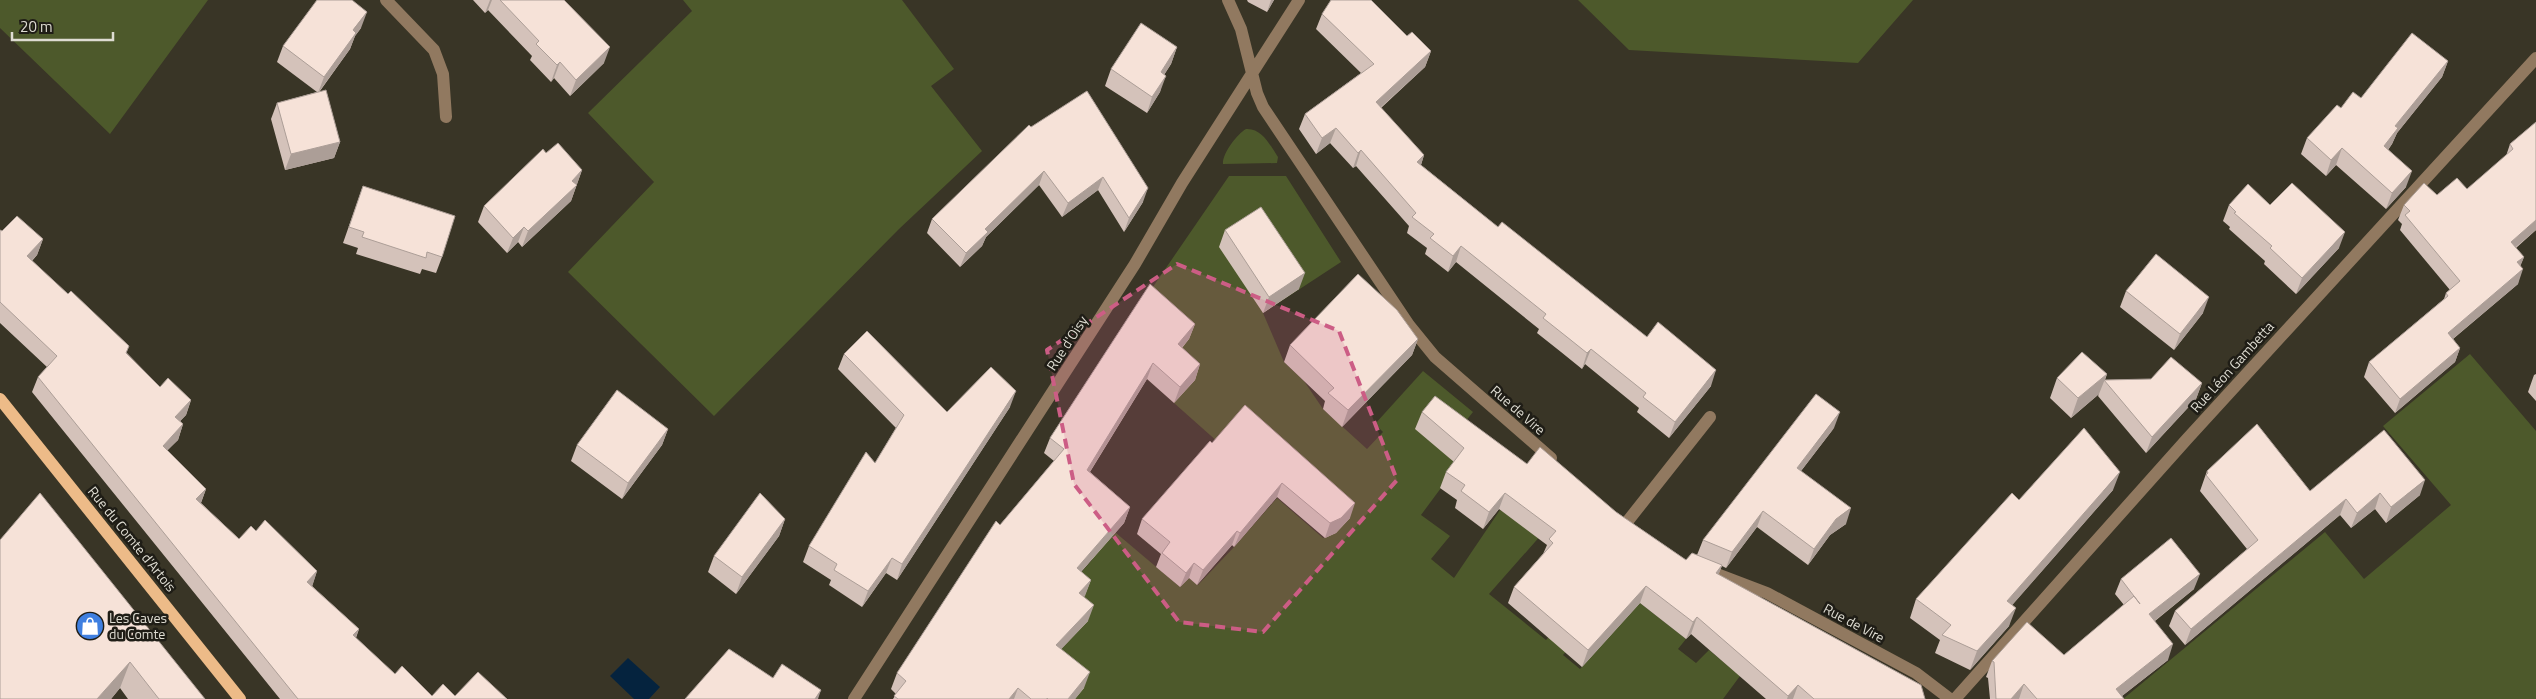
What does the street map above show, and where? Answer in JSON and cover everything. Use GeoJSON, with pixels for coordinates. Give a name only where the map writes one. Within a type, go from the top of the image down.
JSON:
{"type":"FeatureCollection","features":[{"type":"Feature","properties":{"kind":"main road","name":"Rue du Comte d'Artois"},"geometry":{"type":"LineString","coordinates":[[0,398],[240,699]]}},
{"type":"Feature","properties":{"kind":"street"},"geometry":{"type":"LineString","coordinates":[[386,0],[434,50],[443,74],[446,117]]}},
{"type":"Feature","properties":{"kind":"street","name":"Rue de Vire"},"geometry":{"type":"LineString","coordinates":[[1228,0],[1241,29],[1257,93],[1264,107],[1418,337],[1436,358],[1564,469]]}},
{"type":"Feature","properties":{"kind":"street","name":"Rue d'Oisy"},"geometry":{"type":"LineString","coordinates":[[854,699],[1120,289],[1182,183],[1299,0]]}},
{"type":"Feature","properties":{"kind":"street","name":"Rue Léon Gambetta"},"geometry":{"type":"LineString","coordinates":[[1955,699],[2200,424],[2536,58]]}},
{"type":"Feature","properties":{"kind":"street"},"geometry":{"type":"LineString","coordinates":[[1640,531],[1623,519],[1710,416]]}},
{"type":"Feature","properties":{"kind":"street","name":"Rue de Vire"},"geometry":{"type":"LineString","coordinates":[[1692,564],[1767,593],[1916,674],[1950,699]]}},
{"type":"Feature","properties":{"kind":"highlighted area"},"geometry":{"type":"Polygon","coordinates":[[[1177,264],[1339,331],[1397,480],[1263,632],[1179,622],[1074,484],[1047,350],[1177,264]]]}},
{"type":"Feature","properties":{"kind":"green space"},"geometry":{"type":"Polygon","coordinates":[[[0,0],[208,0],[110,134],[0,28],[0,0]]]}},
{"type":"Feature","properties":{"kind":"green space"},"geometry":{"type":"Polygon","coordinates":[[[683,0],[902,0],[954,69],[931,86],[982,151],[899,229],[714,416],[568,272],[654,182],[588,113],[692,11],[683,0]]]}},
{"type":"Feature","properties":{"kind":"green space"},"geometry":{"type":"Polygon","coordinates":[[[1578,0],[1913,0],[1858,63],[1629,50],[1578,0]]]}},
{"type":"Feature","properties":{"kind":"green space"},"geometry":{"type":"Polygon","coordinates":[[[1246,129],[1257,131],[1265,138],[1278,157],[1277,163],[1223,164],[1225,155],[1231,145],[1238,135],[1246,129]]]}},
{"type":"Feature","properties":{"kind":"green space"},"geometry":{"type":"Polygon","coordinates":[[[1229,176],[1286,176],[1341,262],[1263,313],[1284,362],[1304,381],[1323,409],[1367,449],[1383,432],[1375,424],[1423,371],[1473,412],[1442,451],[1458,465],[1421,515],[1450,536],[1431,559],[1454,578],[1500,510],[1542,534],[1489,594],[1546,640],[1578,603],[1597,617],[1563,655],[1580,669],[1640,603],[1686,639],[1678,649],[1696,663],[1709,650],[1740,676],[1723,699],[1075,699],[1023,603],[1071,584],[1092,560],[1103,522],[1180,587],[1189,578],[1198,585],[1277,498],[1323,538],[1336,533],[1219,443],[1174,403],[1144,300],[1229,176]]]}},
{"type":"Feature","properties":{"kind":"green space"},"geometry":{"type":"Polygon","coordinates":[[[2470,354],[2536,431],[2536,699],[2123,699],[2325,532],[2364,579],[2451,505],[2383,426],[2470,354]]]}},
{"type":"Feature","properties":{"kind":"water"},"geometry":{"type":"Polygon","coordinates":[[[628,658],[660,687],[649,699],[634,699],[610,676],[628,658]]]}},
{"type":"Feature","properties":{"kind":"building"},"geometry":{"type":"Polygon","coordinates":[[[317,0],[352,0],[367,12],[353,30],[356,33],[324,77],[283,46],[317,0]]]}},
{"type":"Feature","properties":{"kind":"building"},"geometry":{"type":"Polygon","coordinates":[[[500,0],[564,0],[610,47],[576,80],[560,62],[557,65],[536,44],[539,41],[500,0]]]}},
{"type":"Feature","properties":{"kind":"building"},"geometry":{"type":"Polygon","coordinates":[[[1331,0],[1371,0],[1407,36],[1412,32],[1431,51],[1376,102],[1424,155],[1417,162],[1498,227],[1502,222],[1647,337],[1658,322],[1716,370],[1675,422],[1643,397],[1646,393],[1591,349],[1587,353],[1543,318],[1546,314],[1461,246],[1453,256],[1430,238],[1434,234],[1412,217],[1416,213],[1361,150],[1358,153],[1336,128],[1322,138],[1305,114],[1374,64],[1322,14],[1331,0]]]}},
{"type":"Feature","properties":{"kind":"building"},"geometry":{"type":"Polygon","coordinates":[[[1141,23],[1177,47],[1161,72],[1166,76],[1152,97],[1111,69],[1141,23]]]}},
{"type":"Feature","properties":{"kind":"building"},"geometry":{"type":"Polygon","coordinates":[[[2412,33],[2448,61],[2395,126],[2398,128],[2384,146],[2412,171],[2392,193],[2342,148],[2331,160],[2307,138],[2337,105],[2341,108],[2353,92],[2361,98],[2412,33]]]}},
{"type":"Feature","properties":{"kind":"building"},"geometry":{"type":"Polygon","coordinates":[[[326,90],[340,142],[291,154],[277,103],[326,90]]]}},
{"type":"Feature","properties":{"kind":"building"},"geometry":{"type":"Polygon","coordinates":[[[1087,91],[1148,188],[1129,218],[1103,177],[1068,203],[1044,171],[985,229],[988,232],[966,253],[932,219],[1029,125],[1031,127],[1087,91]]]}},
{"type":"Feature","properties":{"kind":"building"},"geometry":{"type":"Polygon","coordinates":[[[2536,122],[2536,220],[2511,242],[2524,257],[2517,262],[2523,269],[2448,333],[2460,348],[2400,399],[2369,362],[2448,296],[2446,293],[2460,281],[2405,215],[2410,211],[2404,205],[2424,183],[2437,195],[2457,178],[2467,189],[2513,149],[2510,144],[2536,122]]]}},
{"type":"Feature","properties":{"kind":"building"},"geometry":{"type":"Polygon","coordinates":[[[558,143],[582,170],[572,181],[577,185],[528,231],[524,227],[513,238],[484,206],[543,149],[546,153],[558,143]]]}},
{"type":"Feature","properties":{"kind":"building"},"geometry":{"type":"Polygon","coordinates":[[[2292,183],[2345,232],[2302,278],[2270,248],[2272,246],[2234,213],[2236,212],[2229,205],[2248,184],[2270,205],[2292,183]]]}},
{"type":"Feature","properties":{"kind":"building"},"geometry":{"type":"Polygon","coordinates":[[[363,186],[455,216],[442,257],[427,252],[426,258],[362,237],[364,232],[349,227],[363,186]]]}},
{"type":"Feature","properties":{"kind":"building"},"geometry":{"type":"Polygon","coordinates":[[[1261,207],[1305,273],[1269,297],[1225,230],[1261,207]]]}},
{"type":"Feature","properties":{"kind":"building"},"geometry":{"type":"Polygon","coordinates":[[[17,216],[43,239],[27,256],[68,294],[71,291],[129,346],[126,353],[160,387],[168,378],[191,400],[175,417],[183,424],[163,446],[206,489],[196,499],[239,539],[251,526],[256,531],[265,520],[317,571],[307,582],[359,629],[353,635],[395,674],[402,666],[432,696],[443,684],[455,696],[478,672],[507,699],[298,699],[38,377],[57,356],[0,302],[0,230],[2,231],[17,216]]]}},
{"type":"Feature","properties":{"kind":"building"},"geometry":{"type":"Polygon","coordinates":[[[2156,254],[2209,297],[2180,334],[2126,291],[2156,254]]]}},
{"type":"Feature","properties":{"kind":"building"},"geometry":{"type":"Polygon","coordinates":[[[1358,274],[1397,310],[1418,339],[1348,410],[1328,393],[1334,388],[1290,345],[1358,274]]]}},
{"type":"Feature","properties":{"kind":"building"},"geometry":{"type":"Polygon","coordinates":[[[1150,284],[1195,324],[1178,344],[1200,364],[1180,387],[1153,363],[1087,470],[1130,507],[1077,568],[1091,580],[1079,593],[1094,605],[1056,645],[1090,672],[1068,699],[1031,699],[1018,688],[1009,699],[898,699],[894,696],[906,681],[897,673],[996,521],[1000,525],[1064,449],[1050,438],[1150,284]]]}},
{"type":"Feature","properties":{"kind":"building"},"geometry":{"type":"Polygon","coordinates":[[[867,331],[947,412],[991,367],[1016,391],[902,564],[892,558],[868,591],[834,570],[837,564],[809,546],[866,452],[875,463],[904,415],[844,354],[867,331]]]}},
{"type":"Feature","properties":{"kind":"building"},"geometry":{"type":"Polygon","coordinates":[[[2082,352],[2107,374],[2078,398],[2057,378],[2082,352]]]}},
{"type":"Feature","properties":{"kind":"building"},"geometry":{"type":"Polygon","coordinates":[[[2171,357],[2202,383],[2152,437],[2104,380],[2151,379],[2171,357]]]}},
{"type":"Feature","properties":{"kind":"building"},"geometry":{"type":"Polygon","coordinates":[[[617,390],[668,429],[628,483],[577,445],[617,390]]]}},
{"type":"Feature","properties":{"kind":"building"},"geometry":{"type":"Polygon","coordinates":[[[1816,394],[1840,412],[1797,468],[1851,508],[1836,519],[1814,549],[1763,511],[1732,552],[1703,540],[1816,394]]]}},
{"type":"Feature","properties":{"kind":"building"},"geometry":{"type":"Polygon","coordinates":[[[1435,396],[1527,464],[1540,447],[1616,512],[1686,560],[1692,553],[1722,565],[1716,573],[1921,685],[1925,699],[1814,699],[1798,685],[1788,696],[1697,617],[1693,622],[1646,586],[1588,650],[1514,587],[1553,543],[1549,539],[1556,531],[1505,493],[1489,512],[1461,491],[1465,485],[1446,472],[1464,448],[1422,412],[1435,396]]]}},
{"type":"Feature","properties":{"kind":"building"},"geometry":{"type":"Polygon","coordinates":[[[1245,405],[1355,503],[1341,518],[1330,523],[1282,483],[1240,533],[1237,531],[1203,570],[1194,563],[1186,573],[1162,553],[1170,542],[1142,519],[1210,441],[1212,443],[1245,405]]]}},
{"type":"Feature","properties":{"kind":"building"},"geometry":{"type":"Polygon","coordinates":[[[2257,424],[2310,491],[2384,430],[2425,480],[2391,507],[2380,493],[2357,513],[2346,499],[2191,629],[2175,611],[2258,540],[2206,475],[2207,471],[2257,424]]]}},
{"type":"Feature","properties":{"kind":"building"},"geometry":{"type":"Polygon","coordinates":[[[2084,428],[2120,472],[2007,601],[2016,608],[1977,651],[1942,635],[1951,625],[1916,599],[2012,493],[2019,500],[2084,428]]]}},
{"type":"Feature","properties":{"kind":"building"},"geometry":{"type":"Polygon","coordinates":[[[40,493],[205,699],[159,699],[130,662],[97,699],[0,699],[0,540],[40,493]]]}},
{"type":"Feature","properties":{"kind":"building"},"geometry":{"type":"Polygon","coordinates":[[[760,493],[785,519],[742,577],[714,556],[760,493]]]}},
{"type":"Feature","properties":{"kind":"building"},"geometry":{"type":"Polygon","coordinates":[[[2171,538],[2200,574],[2149,614],[2173,644],[2116,689],[2124,699],[2037,699],[2024,684],[2011,699],[1996,699],[1994,662],[1992,661],[2027,622],[2064,655],[2134,596],[2121,579],[2171,538]]]}},
{"type":"Feature","properties":{"kind":"building"},"geometry":{"type":"Polygon","coordinates":[[[729,649],[773,678],[782,664],[821,690],[815,699],[685,699],[729,649]]]}},
{"type":"Feature","properties":{"kind":"place","name":"Les Caves du Comte"},"geometry":{"type":"Point","coordinates":[90,626]}}]}
